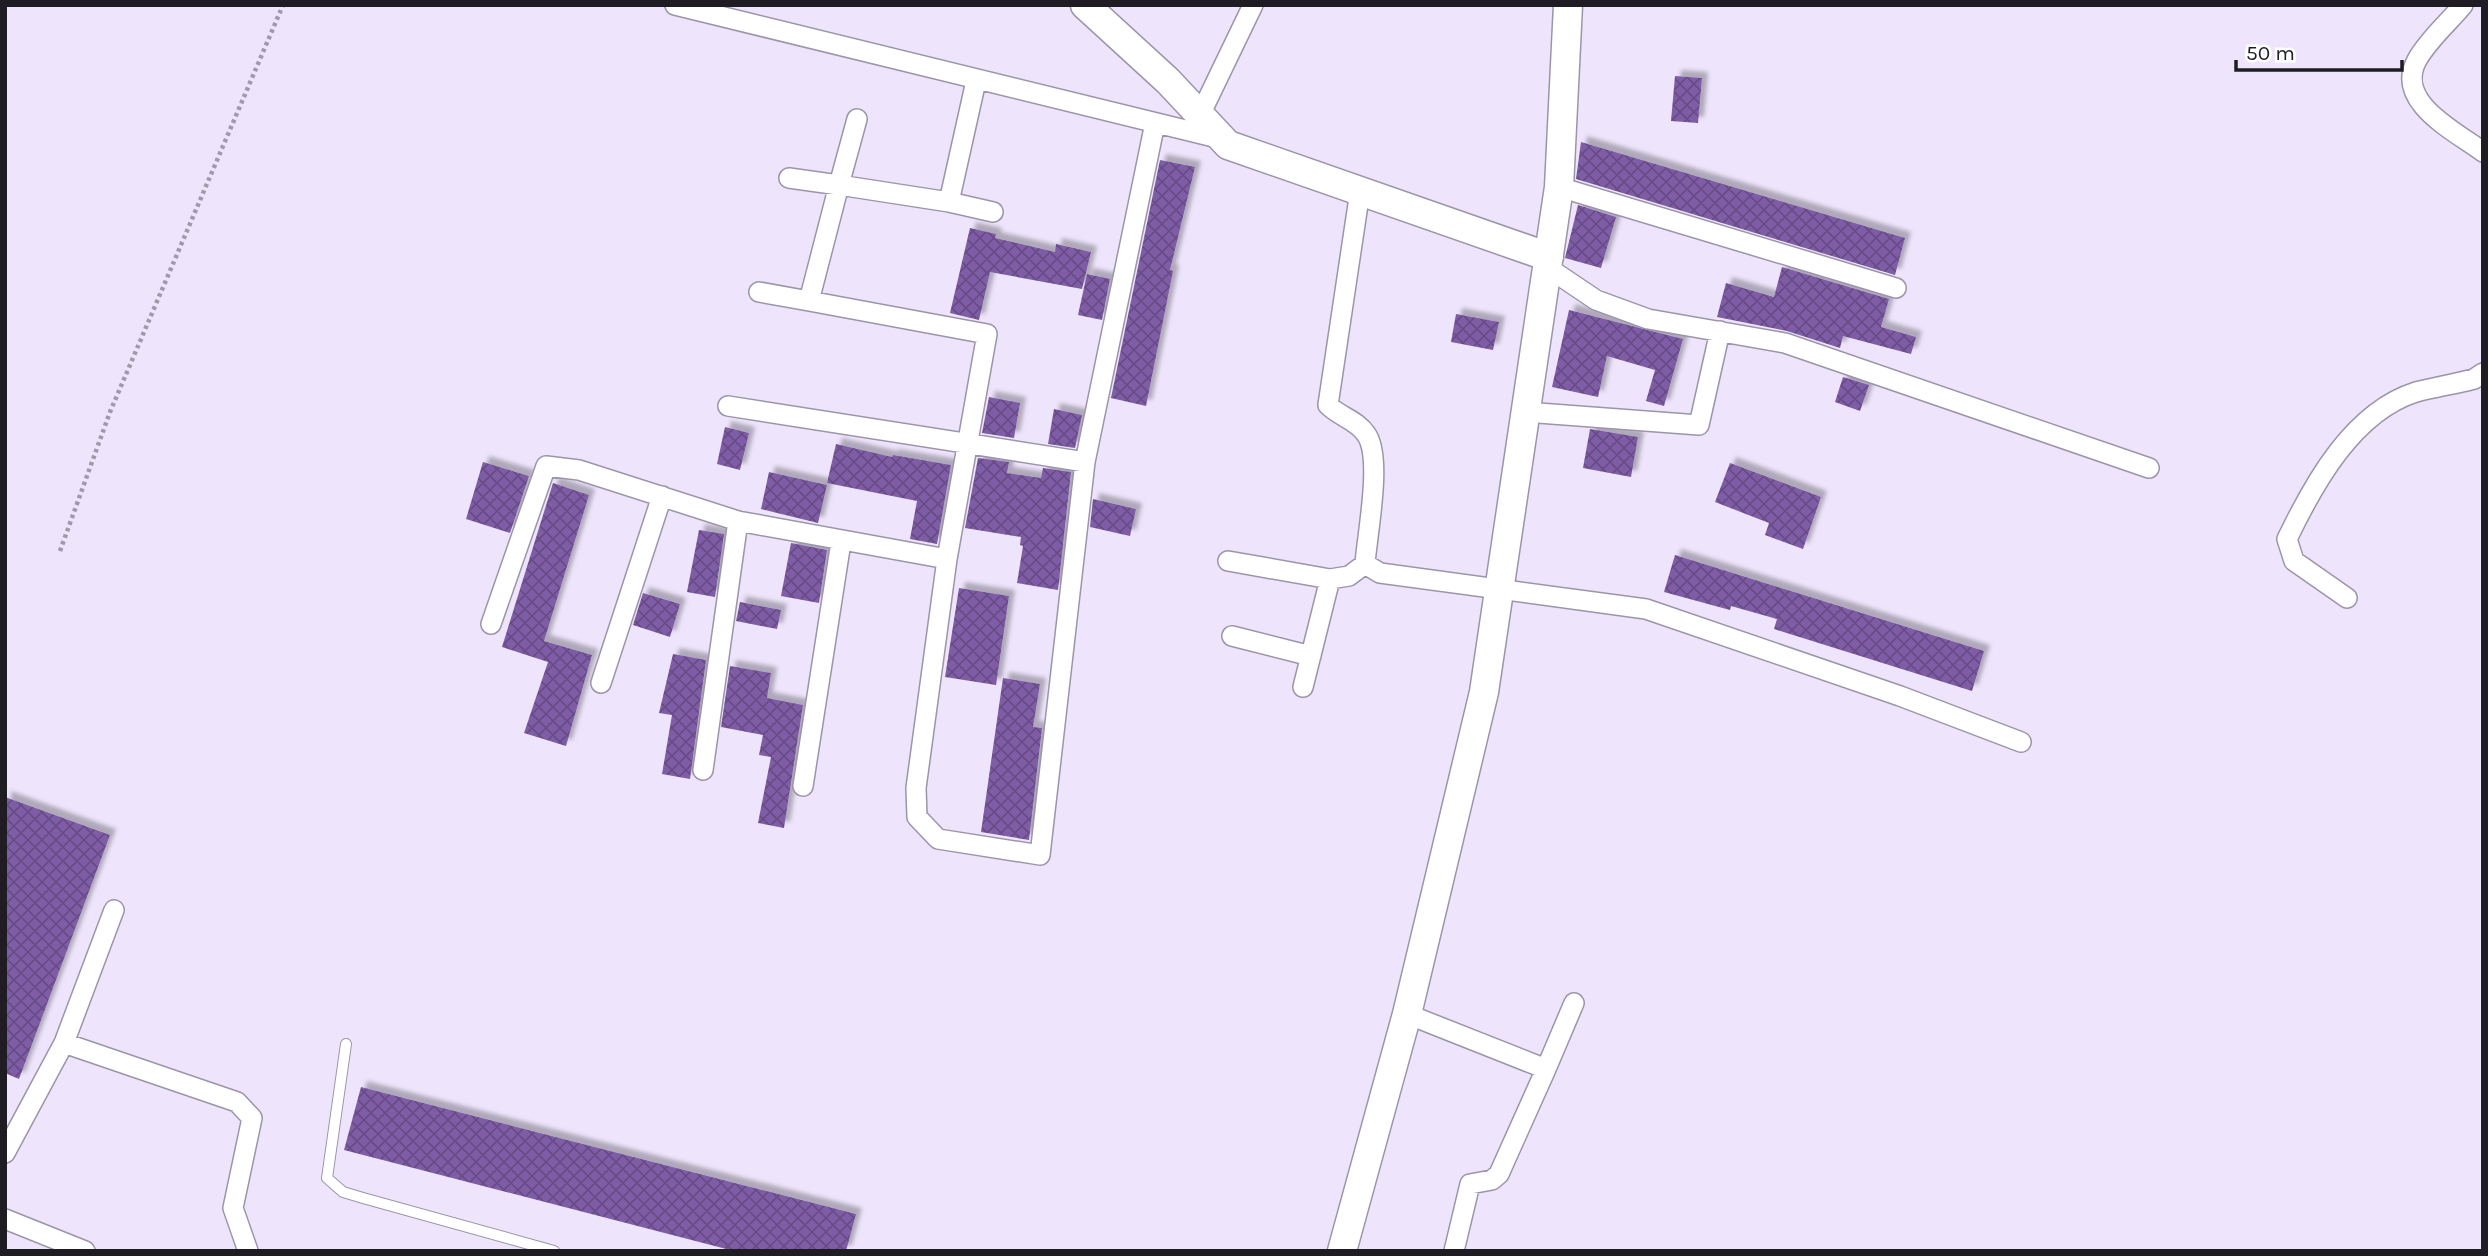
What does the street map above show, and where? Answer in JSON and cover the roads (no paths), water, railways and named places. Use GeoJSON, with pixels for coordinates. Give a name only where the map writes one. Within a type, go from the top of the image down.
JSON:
{"type":"FeatureCollection","features":[{"type":"Feature","properties":{"kind":"main road"},"geometry":{"type":"LineString","coordinates":[[1085,5],[1122,36],[1228,145],[1360,191],[1548,262]]}},
{"type":"Feature","properties":{"kind":"main road"},"geometry":{"type":"LineString","coordinates":[[1342,1251],[1407,1014],[1484,692],[1559,187],[1568,5]]}},
{"type":"Feature","properties":{"kind":"street"},"geometry":{"type":"LineString","coordinates":[[675,5],[976,81],[1223,139]]}},
{"type":"Feature","properties":{"kind":"street"},"geometry":{"type":"LineString","coordinates":[[1200,115],[1253,5]]}},
{"type":"Feature","properties":{"kind":"street"},"geometry":{"type":"LineString","coordinates":[[2463,5],[2417,60],[2412,79],[2419,104],[2483,152]]}},
{"type":"Feature","properties":{"kind":"street"},"geometry":{"type":"LineString","coordinates":[[949,202],[976,81]]}},
{"type":"Feature","properties":{"kind":"street"},"geometry":{"type":"LineString","coordinates":[[809,301],[858,119]]}},
{"type":"Feature","properties":{"kind":"street"},"geometry":{"type":"LineString","coordinates":[[759,292],[987,334],[947,559],[916,788],[918,817],[938,839],[1040,855],[1084,462],[1155,123]]}},
{"type":"Feature","properties":{"kind":"street"},"geometry":{"type":"LineString","coordinates":[[789,178],[949,202],[993,212]]}},
{"type":"Feature","properties":{"kind":"street"},"geometry":{"type":"LineString","coordinates":[[1559,187],[1896,288]]}},
{"type":"Feature","properties":{"kind":"street"},"geometry":{"type":"LineString","coordinates":[[1228,561],[1330,579],[1349,576],[1365,564],[1373,458],[1369,437],[1358,423],[1340,416],[1328,405],[1360,191]]}},
{"type":"Feature","properties":{"kind":"street"},"geometry":{"type":"LineString","coordinates":[[1548,262],[1596,300],[1648,319],[1786,343],[2149,468]]}},
{"type":"Feature","properties":{"kind":"street"},"geometry":{"type":"LineString","coordinates":[[1525,412],[1699,425],[1720,331]]}},
{"type":"Feature","properties":{"kind":"street"},"geometry":{"type":"LineString","coordinates":[[2347,598],[2294,561],[2287,539],[2299,514],[2339,451],[2380,410],[2415,393],[2474,379],[2483,373]]}},
{"type":"Feature","properties":{"kind":"street"},"geometry":{"type":"LineString","coordinates":[[728,406],[1084,462]]}},
{"type":"Feature","properties":{"kind":"street"},"geometry":{"type":"LineString","coordinates":[[491,624],[546,466],[579,470],[738,521],[841,542],[947,559]]}},
{"type":"Feature","properties":{"kind":"street"},"geometry":{"type":"LineString","coordinates":[[601,683],[662,496]]}},
{"type":"Feature","properties":{"kind":"street"},"geometry":{"type":"LineString","coordinates":[[703,771],[738,521]]}},
{"type":"Feature","properties":{"kind":"street"},"geometry":{"type":"LineString","coordinates":[[803,786],[841,542]]}},
{"type":"Feature","properties":{"kind":"street"},"geometry":{"type":"LineString","coordinates":[[1365,564],[1380,573],[1646,609],[1900,696],[2021,742]]}},
{"type":"Feature","properties":{"kind":"street"},"geometry":{"type":"LineString","coordinates":[[1303,688],[1330,579]]}},
{"type":"Feature","properties":{"kind":"street"},"geometry":{"type":"LineString","coordinates":[[1232,636],[1311,656]]}},
{"type":"Feature","properties":{"kind":"street"},"geometry":{"type":"LineString","coordinates":[[5,1153],[64,1043],[114,910]]}},
{"type":"Feature","properties":{"kind":"street"},"geometry":{"type":"LineString","coordinates":[[1454,1251],[1470,1184],[1492,1180],[1499,1174],[1574,1003]]}},
{"type":"Feature","properties":{"kind":"street"},"geometry":{"type":"LineString","coordinates":[[1407,1014],[1546,1069]]}},
{"type":"Feature","properties":{"kind":"street"},"geometry":{"type":"LineString","coordinates":[[64,1043],[237,1102],[252,1118],[233,1208],[248,1251]]}},
{"type":"Feature","properties":{"kind":"street"},"geometry":{"type":"LineString","coordinates":[[5,1219],[85,1251]]}},
{"type":"Feature","properties":{"kind":"lane"},"geometry":{"type":"LineString","coordinates":[[345,1044],[327,1178],[343,1192],[554,1251]]}}]}
